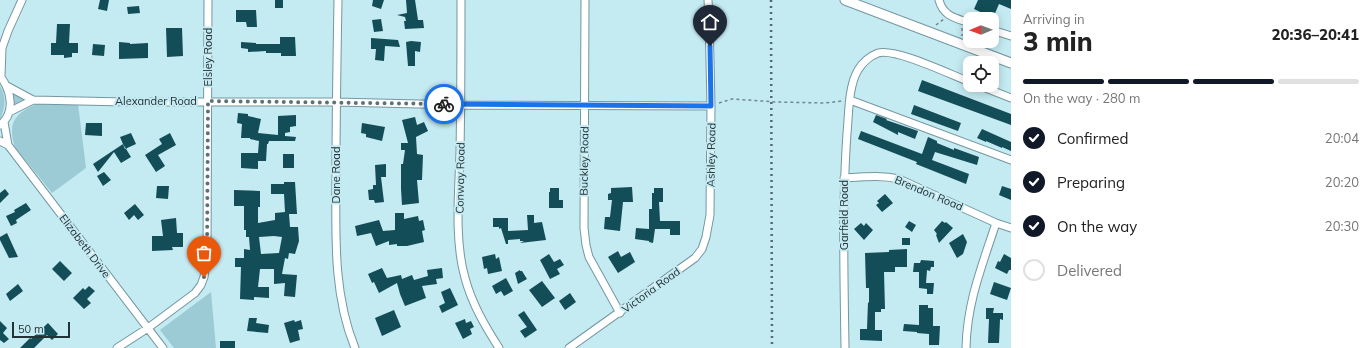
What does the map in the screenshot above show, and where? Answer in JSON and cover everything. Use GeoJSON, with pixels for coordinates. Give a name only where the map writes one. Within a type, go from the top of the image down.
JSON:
{"type":"FeatureCollection","features":[{"type":"Feature","properties":{"kind":"main road"},"geometry":{"type":"LineString","coordinates":[[845,0],[1011,64]]}},
{"type":"Feature","properties":{"kind":"street"},"geometry":{"type":"LineString","coordinates":[[2,124],[9,112],[10,99],[7,86],[0,76],[1,54],[8,31],[22,0]]}},
{"type":"Feature","properties":{"kind":"street","name":"Elsley Road"},"geometry":{"type":"LineString","coordinates":[[117,348],[191,297],[201,285],[204,277],[207,256],[208,0]]}},
{"type":"Feature","properties":{"kind":"street","name":"Dane Road"},"geometry":{"type":"LineString","coordinates":[[338,0],[336,102],[337,273],[344,319],[355,348]]}},
{"type":"Feature","properties":{"kind":"street","name":"Conway Road"},"geometry":{"type":"LineString","coordinates":[[461,0],[461,105],[458,212],[460,255],[464,277],[473,302],[484,324],[499,348]]}},
{"type":"Feature","properties":{"kind":"street","name":"Buckley Road"},"geometry":{"type":"LineString","coordinates":[[585,0],[584,228],[586,245],[590,257],[620,313]]}},
{"type":"Feature","properties":{"kind":"street","name":"Ashley Road"},"geometry":{"type":"LineString","coordinates":[[708,0],[711,106],[710,215]]}},
{"type":"Feature","properties":{"kind":"street"},"geometry":{"type":"LineString","coordinates":[[939,0],[942,9],[949,15],[962,20]]}},
{"type":"Feature","properties":{"kind":"street"},"geometry":{"type":"LineString","coordinates":[[0,40],[8,31]]}},
{"type":"Feature","properties":{"kind":"street"},"geometry":{"type":"LineString","coordinates":[[999,32],[1011,36]]}},
{"type":"Feature","properties":{"kind":"street","name":"Garfield Road"},"geometry":{"type":"LineString","coordinates":[[845,348],[844,178],[850,100],[853,82],[858,71],[871,57],[879,53],[889,52],[907,57],[963,79]]}},
{"type":"Feature","properties":{"kind":"street","name":"Alexander Road"},"geometry":{"type":"LineString","coordinates":[[7,86],[33,100],[126,102],[336,102],[461,105],[585,104],[711,106]]}},
{"type":"Feature","properties":{"kind":"street"},"geometry":{"type":"LineString","coordinates":[[996,92],[1011,98]]}},
{"type":"Feature","properties":{"kind":"street","name":"Alexander Road"},"geometry":{"type":"LineString","coordinates":[[9,112],[33,100]]}},
{"type":"Feature","properties":{"kind":"street"},"geometry":{"type":"LineString","coordinates":[[850,100],[1011,160]]}},
{"type":"Feature","properties":{"kind":"street","name":"Elizabeth Drive"},"geometry":{"type":"LineString","coordinates":[[2,124],[8,145],[164,348]]}},
{"type":"Feature","properties":{"kind":"street","name":"Elizabeth Drive"},"geometry":{"type":"LineString","coordinates":[[0,141],[8,145]]}},
{"type":"Feature","properties":{"kind":"street","name":"Brendon Road"},"geometry":{"type":"LineString","coordinates":[[844,178],[887,176],[899,179],[996,223],[1011,228]]}},
{"type":"Feature","properties":{"kind":"street","name":"Victoria Road"},"geometry":{"type":"LineString","coordinates":[[569,348],[695,258],[702,249],[710,215]]}},
{"type":"Feature","properties":{"kind":"street"},"geometry":{"type":"LineString","coordinates":[[966,348],[968,318],[974,291],[996,223]]}},
{"type":"Feature","properties":{"kind":"path"},"geometry":{"type":"LineString","coordinates":[[926,30],[941,22],[949,15]]}},
{"type":"Feature","properties":{"kind":"path"},"geometry":{"type":"LineString","coordinates":[[962,20],[962,44]]}},
{"type":"Feature","properties":{"kind":"path"},"geometry":{"type":"LineString","coordinates":[[711,106],[732,99],[825,103],[850,100]]}},
{"type":"Feature","properties":{"kind":"shaded area"},"geometry":{"type":"Polygon","coordinates":[[[0,86],[4,94],[4,103],[0,120],[0,86]]]}},
{"type":"Feature","properties":{"kind":"shaded area"},"geometry":{"type":"Polygon","coordinates":[[[13,92],[27,100],[14,107],[13,92]]]}},
{"type":"Feature","properties":{"kind":"shaded area"},"geometry":{"type":"Polygon","coordinates":[[[37,104],[78,104],[86,168],[52,193],[15,147],[13,139],[13,125],[18,115],[29,107],[37,104]]]}},
{"type":"Feature","properties":{"kind":"shaded area"},"geometry":{"type":"Polygon","coordinates":[[[211,292],[216,348],[174,348],[160,330],[211,292]]]}},
{"type":"Feature","properties":{"kind":"building"},"geometry":{"type":"Polygon","coordinates":[[[100,0],[109,0],[107,11],[98,9],[100,0]]]}},
{"type":"Feature","properties":{"kind":"building"},"geometry":{"type":"Polygon","coordinates":[[[275,0],[283,0],[283,8],[275,8],[275,0]]]}},
{"type":"Feature","properties":{"kind":"building"},"geometry":{"type":"Polygon","coordinates":[[[373,0],[384,0],[381,9],[372,6],[373,0]]]}},
{"type":"Feature","properties":{"kind":"building"},"geometry":{"type":"Polygon","coordinates":[[[406,0],[415,0],[418,20],[423,20],[424,28],[405,29],[405,17],[397,15],[407,13],[406,0]]]}},
{"type":"Feature","properties":{"kind":"building"},"geometry":{"type":"Polygon","coordinates":[[[978,0],[1011,0],[1011,9],[999,4],[996,12],[980,12],[974,9],[978,0]]]}},
{"type":"Feature","properties":{"kind":"building"},"geometry":{"type":"Polygon","coordinates":[[[139,6],[140,13],[128,14],[127,7],[139,6]]]}},
{"type":"Feature","properties":{"kind":"building"},"geometry":{"type":"Polygon","coordinates":[[[236,10],[256,10],[257,27],[247,27],[246,22],[236,22],[236,10]]]}},
{"type":"Feature","properties":{"kind":"building"},"geometry":{"type":"Polygon","coordinates":[[[381,19],[383,31],[374,32],[372,20],[381,19]]]}},
{"type":"Feature","properties":{"kind":"building"},"geometry":{"type":"Polygon","coordinates":[[[57,24],[70,24],[69,43],[78,43],[78,53],[72,53],[72,57],[64,58],[64,55],[51,55],[51,43],[56,43],[57,24]]]}},
{"type":"Feature","properties":{"kind":"building"},"geometry":{"type":"Polygon","coordinates":[[[166,28],[182,28],[183,56],[167,57],[166,28]]]}},
{"type":"Feature","properties":{"kind":"building"},"geometry":{"type":"Polygon","coordinates":[[[280,37],[295,37],[296,56],[281,56],[281,53],[266,53],[266,51],[248,52],[248,49],[241,48],[241,42],[256,44],[280,44],[280,37]]]}},
{"type":"Feature","properties":{"kind":"building"},"geometry":{"type":"Polygon","coordinates":[[[371,38],[398,40],[400,47],[385,46],[384,61],[375,60],[376,49],[371,49],[371,38]]]}},
{"type":"Feature","properties":{"kind":"building"},"geometry":{"type":"Polygon","coordinates":[[[119,42],[130,44],[148,43],[148,58],[119,59],[119,42]]]}},
{"type":"Feature","properties":{"kind":"building"},"geometry":{"type":"Polygon","coordinates":[[[406,42],[421,42],[420,52],[415,51],[415,66],[408,66],[406,42]]]}},
{"type":"Feature","properties":{"kind":"building"},"geometry":{"type":"Polygon","coordinates":[[[93,44],[105,45],[104,56],[92,55],[93,44]]]}},
{"type":"Feature","properties":{"kind":"building"},"geometry":{"type":"Polygon","coordinates":[[[922,80],[1011,114],[1011,125],[918,91],[922,80]]]}},
{"type":"Feature","properties":{"kind":"building"},"geometry":{"type":"Polygon","coordinates":[[[914,105],[961,123],[958,131],[911,114],[914,105]]]}},
{"type":"Feature","properties":{"kind":"building"},"geometry":{"type":"Polygon","coordinates":[[[238,113],[248,114],[248,116],[261,119],[258,133],[278,135],[278,116],[296,115],[296,126],[290,127],[290,132],[285,133],[285,136],[296,137],[295,141],[269,141],[267,144],[266,161],[258,161],[258,169],[241,168],[241,153],[258,153],[259,141],[250,138],[241,138],[242,124],[237,123],[238,113]]]}},
{"type":"Feature","properties":{"kind":"building"},"geometry":{"type":"Polygon","coordinates":[[[876,115],[918,131],[915,139],[898,132],[898,135],[873,122],[876,115]]]}},
{"type":"Feature","properties":{"kind":"building"},"geometry":{"type":"Polygon","coordinates":[[[415,117],[417,125],[424,122],[428,131],[416,137],[417,154],[423,155],[422,180],[417,180],[419,203],[402,205],[401,164],[403,164],[405,150],[401,150],[401,143],[408,143],[402,120],[415,117]]]}},
{"type":"Feature","properties":{"kind":"building"},"geometry":{"type":"Polygon","coordinates":[[[86,123],[102,123],[102,136],[85,135],[86,123]]]}},
{"type":"Feature","properties":{"kind":"building"},"geometry":{"type":"Polygon","coordinates":[[[362,123],[385,127],[382,141],[366,137],[366,134],[361,133],[362,123]]]}},
{"type":"Feature","properties":{"kind":"building"},"geometry":{"type":"Polygon","coordinates":[[[982,129],[1011,142],[1011,151],[977,138],[982,129]]]}},
{"type":"Feature","properties":{"kind":"building"},"geometry":{"type":"Polygon","coordinates":[[[861,131],[922,154],[928,137],[937,141],[937,143],[954,150],[954,148],[979,157],[977,165],[935,152],[932,160],[969,174],[966,184],[916,164],[917,162],[858,139],[861,131]]]}},
{"type":"Feature","properties":{"kind":"building"},"geometry":{"type":"Polygon","coordinates":[[[131,133],[136,144],[125,149],[120,137],[131,133]]]}},
{"type":"Feature","properties":{"kind":"building"},"geometry":{"type":"Polygon","coordinates":[[[170,133],[176,145],[158,155],[165,166],[156,172],[145,155],[162,144],[159,139],[170,133]]]}},
{"type":"Feature","properties":{"kind":"building"},"geometry":{"type":"Polygon","coordinates":[[[123,144],[131,157],[121,163],[114,152],[98,172],[93,164],[123,144]]]}},
{"type":"Feature","properties":{"kind":"building"},"geometry":{"type":"Polygon","coordinates":[[[283,154],[294,154],[294,168],[283,168],[283,154]]]}},
{"type":"Feature","properties":{"kind":"building"},"geometry":{"type":"Polygon","coordinates":[[[386,164],[386,177],[381,177],[384,202],[375,203],[374,200],[369,200],[368,190],[373,189],[373,185],[376,185],[375,165],[386,164]]]}},
{"type":"Feature","properties":{"kind":"building"},"geometry":{"type":"Polygon","coordinates":[[[104,172],[111,180],[103,186],[97,176],[104,172]]]}},
{"type":"Feature","properties":{"kind":"building"},"geometry":{"type":"Polygon","coordinates":[[[284,182],[295,182],[297,214],[289,214],[290,227],[298,227],[299,241],[295,254],[289,253],[288,259],[285,258],[282,274],[297,275],[295,297],[284,296],[285,283],[274,284],[274,269],[260,269],[258,287],[269,287],[269,298],[254,297],[254,300],[240,299],[241,267],[235,267],[235,258],[244,258],[244,249],[250,250],[249,237],[246,237],[246,230],[244,230],[244,206],[234,206],[234,190],[260,191],[258,223],[275,220],[275,213],[285,212],[284,194],[271,194],[271,184],[284,184],[284,182]],[[259,237],[261,254],[279,253],[282,237],[259,237]]]}},
{"type":"Feature","properties":{"kind":"building"},"geometry":{"type":"Polygon","coordinates":[[[157,186],[169,186],[168,199],[156,198],[157,186]]]}},
{"type":"Feature","properties":{"kind":"building"},"geometry":{"type":"Polygon","coordinates":[[[1002,186],[1011,189],[1011,200],[999,195],[1002,186]]]}},
{"type":"Feature","properties":{"kind":"building"},"geometry":{"type":"Polygon","coordinates":[[[632,187],[633,202],[623,202],[620,231],[604,229],[605,217],[610,217],[612,200],[608,200],[608,194],[611,193],[611,188],[632,187]]]}},
{"type":"Feature","properties":{"kind":"building"},"geometry":{"type":"Polygon","coordinates":[[[550,188],[559,188],[559,200],[563,200],[563,208],[549,208],[550,188]]]}},
{"type":"Feature","properties":{"kind":"building"},"geometry":{"type":"Polygon","coordinates":[[[654,188],[663,188],[663,202],[659,202],[660,221],[680,221],[680,235],[670,235],[670,229],[655,229],[653,243],[635,239],[636,228],[649,229],[649,209],[652,209],[652,193],[654,193],[654,188]]]}},
{"type":"Feature","properties":{"kind":"building"},"geometry":{"type":"Polygon","coordinates":[[[5,189],[9,194],[0,203],[0,193],[5,189]]]}},
{"type":"Feature","properties":{"kind":"building"},"geometry":{"type":"Polygon","coordinates":[[[885,194],[893,203],[882,212],[876,205],[879,203],[877,201],[885,194]]]}},
{"type":"Feature","properties":{"kind":"building"},"geometry":{"type":"Polygon","coordinates":[[[26,203],[31,210],[16,220],[17,223],[11,226],[6,216],[15,212],[14,210],[26,203]]]}},
{"type":"Feature","properties":{"kind":"building"},"geometry":{"type":"Polygon","coordinates":[[[135,204],[144,215],[138,220],[134,215],[129,220],[124,213],[135,204]]]}},
{"type":"Feature","properties":{"kind":"building"},"geometry":{"type":"Polygon","coordinates":[[[395,213],[404,213],[404,219],[418,216],[419,221],[423,220],[425,230],[422,231],[424,242],[407,246],[397,246],[397,244],[389,245],[389,241],[376,246],[371,233],[357,236],[355,226],[379,220],[383,231],[395,230],[395,213]]]}},
{"type":"Feature","properties":{"kind":"building"},"geometry":{"type":"Polygon","coordinates":[[[527,215],[534,215],[534,223],[542,222],[546,240],[520,243],[524,241],[520,241],[520,239],[508,240],[508,244],[506,244],[501,228],[499,229],[499,227],[493,227],[493,218],[508,218],[508,231],[528,230],[527,215]]]}},
{"type":"Feature","properties":{"kind":"building"},"geometry":{"type":"Polygon","coordinates":[[[176,218],[177,233],[183,233],[183,247],[172,247],[173,250],[152,251],[152,236],[163,236],[161,220],[176,218]]]}},
{"type":"Feature","properties":{"kind":"building"},"geometry":{"type":"Polygon","coordinates":[[[909,221],[916,225],[912,232],[905,227],[909,221]]]}},
{"type":"Feature","properties":{"kind":"building"},"geometry":{"type":"Polygon","coordinates":[[[942,221],[945,223],[946,222],[953,228],[939,243],[937,234],[934,230],[942,221]]]}},
{"type":"Feature","properties":{"kind":"building"},"geometry":{"type":"Polygon","coordinates":[[[861,223],[864,226],[866,223],[873,230],[864,240],[854,229],[861,223]]]}},
{"type":"Feature","properties":{"kind":"building"},"geometry":{"type":"Polygon","coordinates":[[[7,233],[18,257],[9,258],[0,240],[0,237],[7,233]]]}},
{"type":"Feature","properties":{"kind":"building"},"geometry":{"type":"Polygon","coordinates":[[[963,234],[967,242],[963,254],[957,258],[949,243],[963,234]]]}},
{"type":"Feature","properties":{"kind":"building"},"geometry":{"type":"Polygon","coordinates":[[[902,238],[910,238],[910,245],[902,245],[902,238]]]}},
{"type":"Feature","properties":{"kind":"building"},"geometry":{"type":"Polygon","coordinates":[[[907,249],[907,267],[895,267],[895,272],[884,272],[885,309],[881,309],[881,312],[875,312],[875,330],[882,330],[882,341],[860,340],[860,329],[867,329],[868,302],[869,303],[869,288],[866,288],[865,253],[889,252],[889,250],[907,249]]]}},
{"type":"Feature","properties":{"kind":"building"},"geometry":{"type":"Polygon","coordinates":[[[618,251],[621,257],[630,252],[635,262],[618,273],[608,257],[618,251]]]}},
{"type":"Feature","properties":{"kind":"building"},"geometry":{"type":"Polygon","coordinates":[[[495,254],[496,259],[499,257],[502,271],[488,274],[487,268],[484,269],[482,257],[495,254]]]}},
{"type":"Feature","properties":{"kind":"building"},"geometry":{"type":"Polygon","coordinates":[[[549,254],[554,262],[560,259],[564,265],[557,269],[560,274],[550,279],[540,260],[549,254]]]}},
{"type":"Feature","properties":{"kind":"building"},"geometry":{"type":"Polygon","coordinates":[[[1004,254],[1011,258],[1011,270],[1009,270],[1007,274],[995,268],[998,261],[1000,262],[1004,254]]]}},
{"type":"Feature","properties":{"kind":"building"},"geometry":{"type":"Polygon","coordinates":[[[921,260],[934,261],[934,267],[931,267],[930,271],[927,270],[926,283],[934,283],[933,294],[927,294],[927,289],[919,288],[919,272],[913,272],[914,263],[920,263],[921,260]]]}},
{"type":"Feature","properties":{"kind":"building"},"geometry":{"type":"Polygon","coordinates":[[[60,261],[72,273],[64,281],[52,269],[60,261]]]}},
{"type":"Feature","properties":{"kind":"building"},"geometry":{"type":"Polygon","coordinates":[[[382,268],[387,278],[401,275],[402,279],[412,275],[414,280],[428,276],[427,270],[442,268],[443,278],[436,279],[437,284],[422,286],[426,298],[405,306],[397,283],[379,293],[374,282],[372,283],[368,274],[382,268]]]}},
{"type":"Feature","properties":{"kind":"building"},"geometry":{"type":"Polygon","coordinates":[[[520,270],[527,279],[518,284],[515,273],[520,270]]]}},
{"type":"Feature","properties":{"kind":"building"},"geometry":{"type":"Polygon","coordinates":[[[506,278],[513,291],[504,296],[501,291],[496,294],[492,286],[506,278]]]}},
{"type":"Feature","properties":{"kind":"building"},"geometry":{"type":"Polygon","coordinates":[[[542,281],[555,298],[542,307],[529,290],[542,281]]]}},
{"type":"Feature","properties":{"kind":"building"},"geometry":{"type":"Polygon","coordinates":[[[994,282],[1011,288],[1007,300],[990,294],[994,282]]]}},
{"type":"Feature","properties":{"kind":"building"},"geometry":{"type":"Polygon","coordinates":[[[18,284],[23,291],[10,301],[6,294],[18,284]]]}},
{"type":"Feature","properties":{"kind":"building"},"geometry":{"type":"Polygon","coordinates":[[[89,286],[95,291],[87,299],[91,303],[84,309],[73,298],[83,288],[85,290],[89,286]]]}},
{"type":"Feature","properties":{"kind":"building"},"geometry":{"type":"Polygon","coordinates":[[[450,288],[458,305],[442,313],[439,306],[445,303],[441,292],[450,288]]]}},
{"type":"Feature","properties":{"kind":"building"},"geometry":{"type":"Polygon","coordinates":[[[570,293],[576,302],[565,310],[559,301],[570,293]]]}},
{"type":"Feature","properties":{"kind":"building"},"geometry":{"type":"Polygon","coordinates":[[[919,305],[928,305],[928,308],[933,308],[933,326],[940,326],[939,345],[929,345],[929,334],[903,331],[904,324],[919,325],[919,305]]]}},
{"type":"Feature","properties":{"kind":"building"},"geometry":{"type":"Polygon","coordinates":[[[986,308],[994,308],[993,313],[1003,313],[1003,320],[1000,319],[999,343],[988,343],[989,319],[986,319],[986,308]]]}},
{"type":"Feature","properties":{"kind":"building"},"geometry":{"type":"Polygon","coordinates":[[[394,310],[401,327],[382,336],[375,318],[394,310]]]}},
{"type":"Feature","properties":{"kind":"building"},"geometry":{"type":"Polygon","coordinates":[[[524,311],[537,330],[525,338],[520,331],[527,327],[518,315],[524,311]]]}},
{"type":"Feature","properties":{"kind":"building"},"geometry":{"type":"Polygon","coordinates":[[[249,318],[257,318],[256,323],[269,325],[268,333],[247,331],[249,318]]]}},
{"type":"Feature","properties":{"kind":"building"},"geometry":{"type":"Polygon","coordinates":[[[465,319],[466,323],[471,321],[474,327],[470,329],[472,334],[463,339],[455,323],[465,319]]]}},
{"type":"Feature","properties":{"kind":"building"},"geometry":{"type":"Polygon","coordinates":[[[294,320],[295,322],[301,320],[303,329],[298,330],[300,340],[290,343],[284,323],[294,320]]]}},
{"type":"Feature","properties":{"kind":"building"},"geometry":{"type":"Polygon","coordinates":[[[0,321],[7,328],[3,333],[9,339],[4,343],[0,340],[0,321]]]}},
{"type":"Feature","properties":{"kind":"building"},"geometry":{"type":"Polygon","coordinates":[[[48,323],[58,334],[52,340],[47,335],[34,348],[20,348],[30,338],[31,339],[48,323]]]}},
{"type":"Feature","properties":{"kind":"building"},"geometry":{"type":"Polygon","coordinates":[[[220,341],[235,341],[235,348],[220,348],[220,341]]]}},
{"type":"Feature","properties":{"kind":"railway"},"geometry":{"type":"LineString","coordinates":[[771,0],[772,348]]}},
{"type":"Feature","properties":{"kind":"way so far"},"geometry":{"type":"LineString","coordinates":[[204,277],[207,256],[208,101],[444,104]]}},
{"type":"Feature","properties":{"kind":"route"},"geometry":{"type":"LineString","coordinates":[[444,104],[711,106],[710,46]]}}]}
